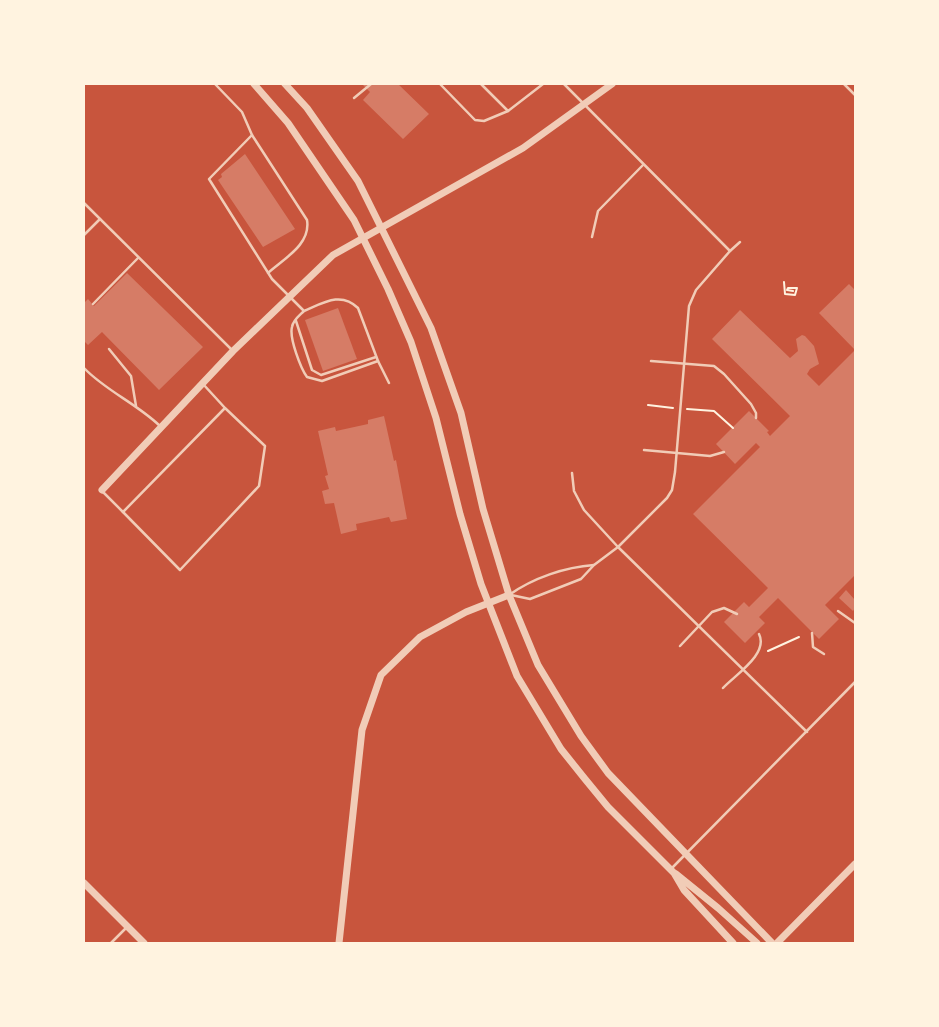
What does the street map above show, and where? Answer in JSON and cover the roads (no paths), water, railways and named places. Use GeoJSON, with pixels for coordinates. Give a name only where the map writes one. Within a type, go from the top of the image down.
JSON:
{"type":"FeatureCollection","features":[{"type":"Feature","properties":{"kind":"street"},"geometry":{"type":"LineString","coordinates":[[254,84],[288,123],[364,237],[414,350],[436,418],[460,514],[488,603],[517,676],[561,750],[608,807],[672,871],[757,943]]}},
{"type":"Feature","properties":{"kind":"street"},"geometry":{"type":"LineString","coordinates":[[102,490],[233,351],[333,255],[523,148],[584,106],[612,84]]}},
{"type":"Feature","properties":{"kind":"street"},"geometry":{"type":"LineString","coordinates":[[289,85],[346,162],[431,328],[461,413],[483,509],[509,595],[538,665],[581,736],[608,773],[772,943]]}},
{"type":"Feature","properties":{"kind":"street"},"geometry":{"type":"LineString","coordinates":[[339,943],[362,730],[381,675],[420,637],[488,603],[509,595]]}},
{"type":"Feature","properties":{"kind":"street"},"geometry":{"type":"LineString","coordinates":[[776,943],[855,866]]}},
{"type":"Feature","properties":{"kind":"street"},"geometry":{"type":"LineString","coordinates":[[672,871],[684,890],[733,943]]}},
{"type":"Feature","properties":{"kind":"street"},"geometry":{"type":"LineString","coordinates":[[84,884],[144,943]]}},
{"type":"Feature","properties":{"kind":"lane"},"geometry":{"type":"LineString","coordinates":[[214,84],[242,112],[252,135],[307,220],[308,230],[304,241],[268,273]]}},
{"type":"Feature","properties":{"kind":"lane"},"geometry":{"type":"LineString","coordinates":[[354,98],[371,84]]}},
{"type":"Feature","properties":{"kind":"lane"},"geometry":{"type":"LineString","coordinates":[[440,84],[475,120],[484,121],[508,111],[543,84]]}},
{"type":"Feature","properties":{"kind":"lane"},"geometry":{"type":"LineString","coordinates":[[481,84],[508,111]]}},
{"type":"Feature","properties":{"kind":"lane"},"geometry":{"type":"LineString","coordinates":[[564,84],[730,252]]}},
{"type":"Feature","properties":{"kind":"lane"},"geometry":{"type":"LineString","coordinates":[[844,84],[855,95]]}},
{"type":"Feature","properties":{"kind":"lane"},"geometry":{"type":"LineString","coordinates":[[252,135],[209,178],[268,273],[304,311]]}},
{"type":"Feature","properties":{"kind":"lane"},"geometry":{"type":"LineString","coordinates":[[592,237],[598,211],[643,165]]}},
{"type":"Feature","properties":{"kind":"lane"},"geometry":{"type":"LineString","coordinates":[[84,204],[233,351]]}},
{"type":"Feature","properties":{"kind":"lane"},"geometry":{"type":"LineString","coordinates":[[84,235],[100,219]]}},
{"type":"Feature","properties":{"kind":"lane"},"geometry":{"type":"LineString","coordinates":[[509,595],[530,600],[581,580],[594,565],[618,547],[660,506],[672,490],[691,298],[702,282],[740,242]]}},
{"type":"Feature","properties":{"kind":"lane"},"geometry":{"type":"LineString","coordinates":[[93,304],[138,258]]}},
{"type":"Feature","properties":{"kind":"lane"},"geometry":{"type":"LineString","coordinates":[[378,361],[322,381],[307,378],[302,371],[291,333],[295,319],[304,311],[333,299],[343,299],[352,302],[358,308],[376,357],[378,361],[389,384]]}},
{"type":"Feature","properties":{"kind":"lane"},"geometry":{"type":"LineString","coordinates":[[295,319],[312,370],[321,375],[376,357]]}},
{"type":"Feature","properties":{"kind":"lane"},"geometry":{"type":"LineString","coordinates":[[109,349],[131,376],[136,406]]}},
{"type":"Feature","properties":{"kind":"lane"},"geometry":{"type":"LineString","coordinates":[[652,361],[708,365],[719,370],[752,404],[756,418]]}},
{"type":"Feature","properties":{"kind":"lane"},"geometry":{"type":"LineString","coordinates":[[84,368],[98,382],[136,406],[161,427]]}},
{"type":"Feature","properties":{"kind":"lane"},"geometry":{"type":"LineString","coordinates":[[102,490],[180,570],[260,486],[264,446],[202,383]]}},
{"type":"Feature","properties":{"kind":"lane"},"geometry":{"type":"LineString","coordinates":[[123,512],[225,408]]}},
{"type":"Feature","properties":{"kind":"lane"},"geometry":{"type":"LineString","coordinates":[[644,450],[710,456],[724,452]]}},
{"type":"Feature","properties":{"kind":"lane"},"geometry":{"type":"LineString","coordinates":[[572,473],[574,491],[578,503],[618,547],[807,732]]}},
{"type":"Feature","properties":{"kind":"lane"},"geometry":{"type":"LineString","coordinates":[[509,595],[525,583],[578,566],[594,565]]}},
{"type":"Feature","properties":{"kind":"lane"},"geometry":{"type":"LineString","coordinates":[[680,646],[712,612],[719,609],[729,609],[737,614]]}},
{"type":"Feature","properties":{"kind":"lane"},"geometry":{"type":"LineString","coordinates":[[838,611],[855,622]]}},
{"type":"Feature","properties":{"kind":"lane"},"geometry":{"type":"LineString","coordinates":[[812,633],[813,647],[824,654]]}},
{"type":"Feature","properties":{"kind":"lane"},"geometry":{"type":"LineString","coordinates":[[722,688],[759,650],[761,640],[759,634]]}},
{"type":"Feature","properties":{"kind":"lane"},"geometry":{"type":"LineString","coordinates":[[672,871],[686,854],[855,682]]}},
{"type":"Feature","properties":{"kind":"lane"},"geometry":{"type":"LineString","coordinates":[[111,943],[127,927]]}}]}
